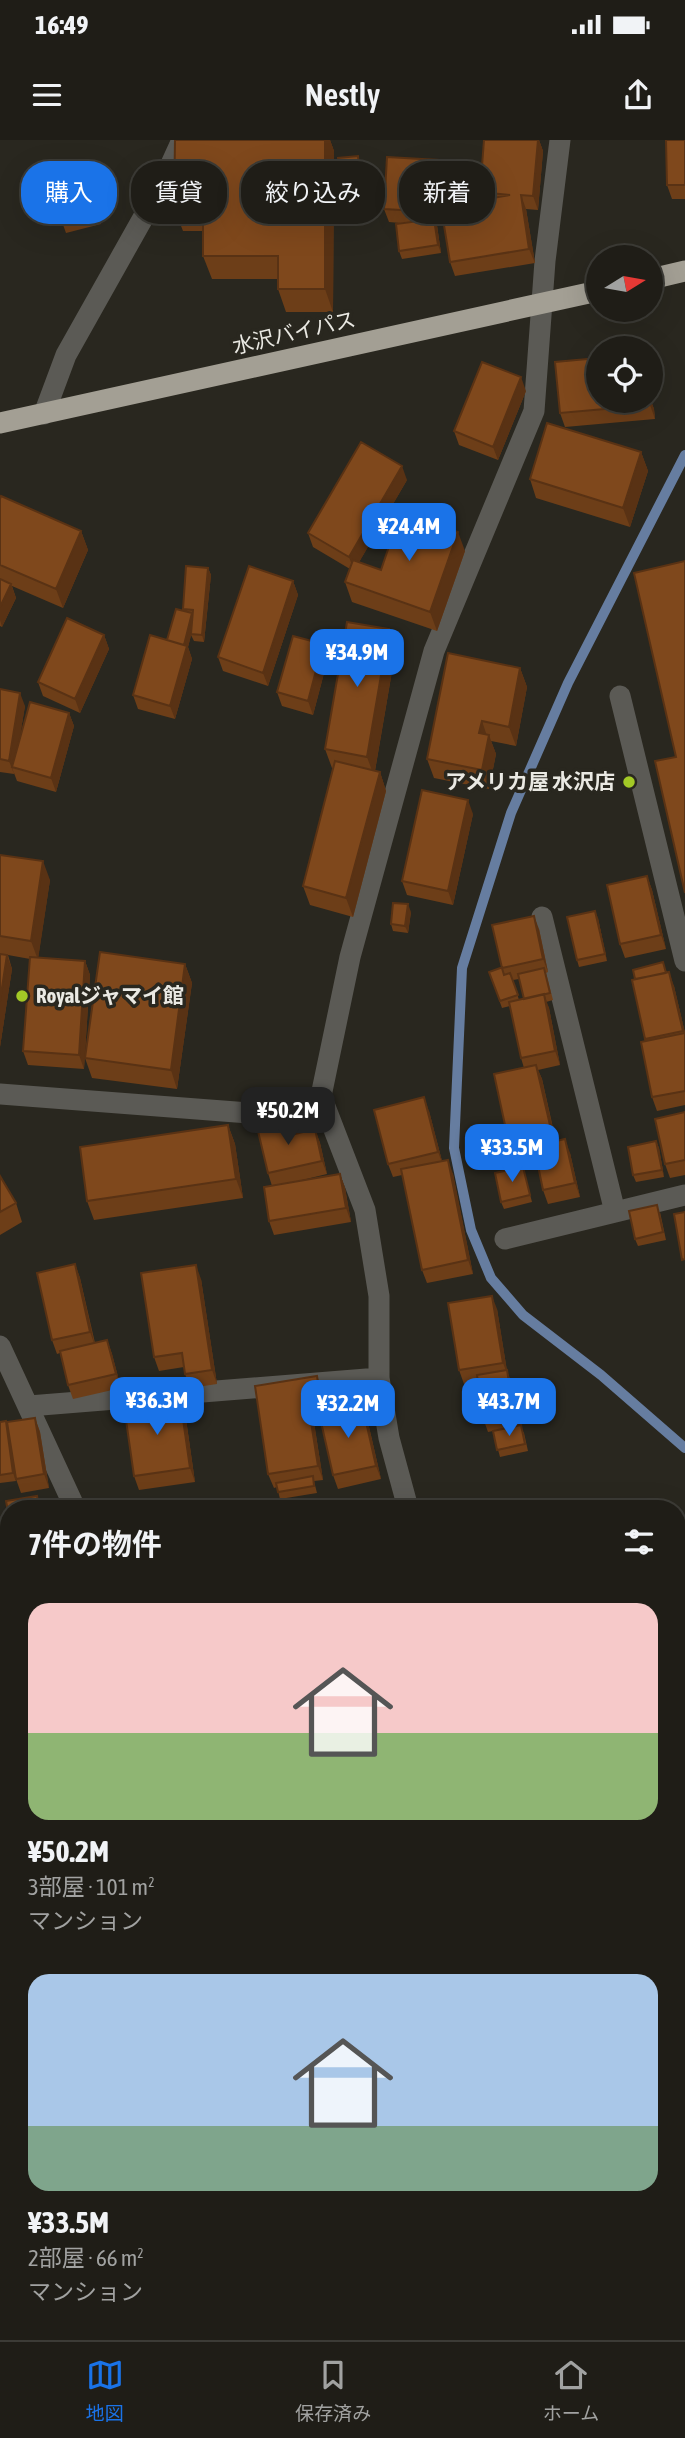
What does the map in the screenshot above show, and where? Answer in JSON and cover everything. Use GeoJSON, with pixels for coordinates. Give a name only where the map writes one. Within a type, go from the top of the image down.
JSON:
{"type":"FeatureCollection","features":[{"type":"Feature","properties":{"kind":"highway"},"geometry":{"type":"LineString","coordinates":[[663,276],[685,271]]}},
{"type":"Feature","properties":{"kind":"highway","name":"水沢バイパス"},"geometry":{"type":"LineString","coordinates":[[0,423],[586,294]]}},
{"type":"Feature","properties":{"kind":"street"},"geometry":{"type":"LineString","coordinates":[[44,414],[66,355],[161,186],[182,140]]}},
{"type":"Feature","properties":{"kind":"street"},"geometry":{"type":"LineString","coordinates":[[406,1500],[389,1438],[379,1378],[379,1296],[365,1210],[321,1096],[350,957],[434,650],[534,411],[559,140]]}},
{"type":"Feature","properties":{"kind":"street"},"geometry":{"type":"LineString","coordinates":[[621,696],[685,961]]}},
{"type":"Feature","properties":{"kind":"street"},"geometry":{"type":"LineString","coordinates":[[542,917],[615,1212]]}},
{"type":"Feature","properties":{"kind":"street"},"geometry":{"type":"LineString","coordinates":[[0,1094],[248,1113],[321,1096]]}},
{"type":"Feature","properties":{"kind":"street"},"geometry":{"type":"LineString","coordinates":[[505,1239],[685,1195]]}},
{"type":"Feature","properties":{"kind":"street"},"geometry":{"type":"LineString","coordinates":[[0,1346],[71,1500]]}},
{"type":"Feature","properties":{"kind":"street"},"geometry":{"type":"LineString","coordinates":[[29,1406],[379,1378]]}},
{"type":"Feature","properties":{"kind":"building"},"geometry":{"type":"Polygon","coordinates":[[[175,140],[325,140],[325,161],[241,161],[241,224],[325,224],[325,289],[278,289],[278,256],[203,256],[203,224],[227,224],[227,161],[175,161],[175,140]]]}},
{"type":"Feature","properties":{"kind":"building"},"geometry":{"type":"Polygon","coordinates":[[[484,140],[538,140],[533,196],[521,195],[529,249],[450,262],[444,224],[495,224],[495,198],[510,195],[495,194],[495,161],[482,161],[484,140]]]}},
{"type":"Feature","properties":{"kind":"building"},"geometry":{"type":"Polygon","coordinates":[[[666,140],[685,140],[685,185],[667,185],[666,140]]]}},
{"type":"Feature","properties":{"kind":"building"},"geometry":{"type":"Polygon","coordinates":[[[358,156],[358,161],[338,161],[338,158],[358,156]]]}},
{"type":"Feature","properties":{"kind":"building"},"geometry":{"type":"Polygon","coordinates":[[[387,157],[439,160],[399,161],[399,210],[385,209],[387,157]]]}},
{"type":"Feature","properties":{"kind":"building"},"geometry":{"type":"Polygon","coordinates":[[[396,224],[435,224],[438,245],[399,251],[396,224]]]}},
{"type":"Feature","properties":{"kind":"building"},"geometry":{"type":"Polygon","coordinates":[[[586,359],[586,411],[560,413],[555,362],[586,359]]]}},
{"type":"Feature","properties":{"kind":"building"},"geometry":{"type":"Polygon","coordinates":[[[482,362],[521,377],[493,447],[454,431],[482,362]]]}},
{"type":"Feature","properties":{"kind":"building"},"geometry":{"type":"Polygon","coordinates":[[[547,423],[641,452],[623,508],[530,479],[547,423]]]}},
{"type":"Feature","properties":{"kind":"building"},"geometry":{"type":"Polygon","coordinates":[[[361,442],[402,466],[349,557],[308,533],[361,442]]]}},
{"type":"Feature","properties":{"kind":"building"},"geometry":{"type":"Polygon","coordinates":[[[1,496],[81,531],[56,589],[0,565],[1,496]]]}},
{"type":"Feature","properties":{"kind":"building"},"geometry":{"type":"Polygon","coordinates":[[[401,511],[458,532],[430,612],[345,582],[353,560],[381,570],[401,511]]]}},
{"type":"Feature","properties":{"kind":"building"},"geometry":{"type":"Polygon","coordinates":[[[685,561],[685,893],[655,761],[676,757],[634,573],[685,561]]]}},
{"type":"Feature","properties":{"kind":"building"},"geometry":{"type":"Polygon","coordinates":[[[186,566],[208,568],[202,635],[191,634],[193,610],[183,609],[186,566]]]}},
{"type":"Feature","properties":{"kind":"building"},"geometry":{"type":"Polygon","coordinates":[[[249,566],[293,581],[263,673],[218,657],[249,566]]]}},
{"type":"Feature","properties":{"kind":"building"},"geometry":{"type":"Polygon","coordinates":[[[0,579],[11,584],[0,607],[0,579]]]}},
{"type":"Feature","properties":{"kind":"building"},"geometry":{"type":"Polygon","coordinates":[[[176,609],[192,613],[184,645],[167,640],[176,609]]]}},
{"type":"Feature","properties":{"kind":"building"},"geometry":{"type":"Polygon","coordinates":[[[67,618],[104,635],[75,699],[38,682],[67,618]]]}},
{"type":"Feature","properties":{"kind":"building"},"geometry":{"type":"Polygon","coordinates":[[[347,622],[389,629],[367,757],[325,749],[347,622]]]}},
{"type":"Feature","properties":{"kind":"building"},"geometry":{"type":"Polygon","coordinates":[[[150,635],[187,646],[170,706],[133,695],[150,635]]]}},
{"type":"Feature","properties":{"kind":"building"},"geometry":{"type":"Polygon","coordinates":[[[293,636],[323,644],[308,701],[277,692],[293,636]]]}},
{"type":"Feature","properties":{"kind":"building"},"geometry":{"type":"Polygon","coordinates":[[[448,653],[520,668],[509,727],[482,721],[479,733],[489,735],[482,770],[427,759],[448,653]]]}},
{"type":"Feature","properties":{"kind":"building"},"geometry":{"type":"Polygon","coordinates":[[[0,689],[20,693],[9,761],[0,759],[0,689]]]}},
{"type":"Feature","properties":{"kind":"building"},"geometry":{"type":"Polygon","coordinates":[[[30,702],[69,713],[51,778],[12,767],[30,702]]]}},
{"type":"Feature","properties":{"kind":"building"},"geometry":{"type":"Polygon","coordinates":[[[335,761],[380,772],[346,898],[303,886],[335,761]]]}},
{"type":"Feature","properties":{"kind":"building"},"geometry":{"type":"Polygon","coordinates":[[[422,790],[468,800],[448,891],[402,881],[422,790]]]}},
{"type":"Feature","properties":{"kind":"building"},"geometry":{"type":"Polygon","coordinates":[[[0,855],[43,861],[31,941],[0,936],[0,855]]]}},
{"type":"Feature","properties":{"kind":"building"},"geometry":{"type":"Polygon","coordinates":[[[647,876],[661,935],[620,944],[607,885],[647,876]]]}},
{"type":"Feature","properties":{"kind":"building"},"geometry":{"type":"Polygon","coordinates":[[[393,903],[408,904],[405,926],[391,924],[393,903]]]}},
{"type":"Feature","properties":{"kind":"building"},"geometry":{"type":"Polygon","coordinates":[[[595,911],[605,954],[577,960],[567,917],[595,911]]]}},
{"type":"Feature","properties":{"kind":"building"},"geometry":{"type":"Polygon","coordinates":[[[534,916],[543,959],[502,968],[492,925],[534,916]]]}},
{"type":"Feature","properties":{"kind":"building"},"geometry":{"type":"Polygon","coordinates":[[[100,952],[185,964],[171,1070],[85,1058],[100,952]]]}},
{"type":"Feature","properties":{"kind":"building"},"geometry":{"type":"Polygon","coordinates":[[[0,954],[7,955],[0,1001],[0,954]]]}},
{"type":"Feature","properties":{"kind":"building"},"geometry":{"type":"Polygon","coordinates":[[[30,957],[85,961],[79,1055],[23,1051],[30,957]]]}},
{"type":"Feature","properties":{"kind":"building"},"geometry":{"type":"Polygon","coordinates":[[[663,962],[666,973],[635,979],[633,970],[663,962]]]}},
{"type":"Feature","properties":{"kind":"building"},"geometry":{"type":"Polygon","coordinates":[[[503,967],[504,975],[510,973],[518,995],[500,1001],[489,972],[503,967]]]}},
{"type":"Feature","properties":{"kind":"building"},"geometry":{"type":"Polygon","coordinates":[[[544,968],[550,993],[524,999],[518,974],[544,968]]]}},
{"type":"Feature","properties":{"kind":"building"},"geometry":{"type":"Polygon","coordinates":[[[669,972],[683,1031],[645,1039],[632,980],[669,972]]]}},
{"type":"Feature","properties":{"kind":"building"},"geometry":{"type":"Polygon","coordinates":[[[544,994],[555,1051],[521,1058],[509,1002],[544,994]]]}},
{"type":"Feature","properties":{"kind":"building"},"geometry":{"type":"Polygon","coordinates":[[[685,1033],[685,1091],[652,1097],[641,1042],[685,1033]]]}},
{"type":"Feature","properties":{"kind":"building"},"geometry":{"type":"Polygon","coordinates":[[[536,1065],[553,1138],[510,1148],[494,1074],[536,1065]]]}},
{"type":"Feature","properties":{"kind":"building"},"geometry":{"type":"Polygon","coordinates":[[[424,1097],[438,1152],[388,1164],[374,1110],[424,1097]]]}},
{"type":"Feature","properties":{"kind":"building"},"geometry":{"type":"Polygon","coordinates":[[[685,1112],[685,1160],[665,1164],[655,1119],[685,1112]]]}},
{"type":"Feature","properties":{"kind":"building"},"geometry":{"type":"Polygon","coordinates":[[[287,1120],[291,1135],[315,1129],[322,1161],[268,1173],[257,1127],[287,1120]]]}},
{"type":"Feature","properties":{"kind":"building"},"geometry":{"type":"Polygon","coordinates":[[[228,1125],[236,1179],[87,1201],[80,1147],[228,1125]]]}},
{"type":"Feature","properties":{"kind":"building"},"geometry":{"type":"Polygon","coordinates":[[[565,1139],[575,1183],[543,1190],[534,1146],[565,1139]]]}},
{"type":"Feature","properties":{"kind":"building"},"geometry":{"type":"Polygon","coordinates":[[[656,1141],[662,1170],[633,1175],[628,1147],[656,1141]]]}},
{"type":"Feature","properties":{"kind":"building"},"geometry":{"type":"Polygon","coordinates":[[[448,1160],[468,1260],[422,1270],[401,1169],[448,1160]]]}},
{"type":"Feature","properties":{"kind":"building"},"geometry":{"type":"Polygon","coordinates":[[[523,1167],[530,1195],[501,1202],[495,1173],[523,1167]]]}},
{"type":"Feature","properties":{"kind":"building"},"geometry":{"type":"Polygon","coordinates":[[[340,1174],[346,1208],[269,1221],[264,1187],[340,1174]]]}},
{"type":"Feature","properties":{"kind":"building"},"geometry":{"type":"Polygon","coordinates":[[[0,1176],[16,1203],[0,1212],[0,1176]]]}},
{"type":"Feature","properties":{"kind":"building"},"geometry":{"type":"Polygon","coordinates":[[[657,1205],[663,1232],[635,1239],[629,1211],[657,1205]]]}},
{"type":"Feature","properties":{"kind":"building"},"geometry":{"type":"Polygon","coordinates":[[[685,1212],[685,1259],[682,1260],[674,1214],[685,1212]]]}},
{"type":"Feature","properties":{"kind":"building"},"geometry":{"type":"Polygon","coordinates":[[[75,1264],[90,1332],[52,1340],[37,1273],[75,1264]]]}},
{"type":"Feature","properties":{"kind":"building"},"geometry":{"type":"Polygon","coordinates":[[[196,1265],[212,1370],[185,1374],[182,1353],[154,1357],[141,1273],[196,1265]]]}},
{"type":"Feature","properties":{"kind":"building"},"geometry":{"type":"Polygon","coordinates":[[[492,1296],[503,1363],[459,1370],[448,1303],[492,1296]]]}},
{"type":"Feature","properties":{"kind":"building"},"geometry":{"type":"Polygon","coordinates":[[[107,1340],[116,1374],[68,1385],[60,1351],[107,1340]]]}},
{"type":"Feature","properties":{"kind":"building"},"geometry":{"type":"Polygon","coordinates":[[[507,1370],[514,1413],[483,1418],[477,1375],[507,1370]]]}},
{"type":"Feature","properties":{"kind":"building"},"geometry":{"type":"Polygon","coordinates":[[[317,1376],[321,1401],[308,1403],[318,1466],[268,1474],[255,1386],[317,1376]]]}},
{"type":"Feature","properties":{"kind":"building"},"geometry":{"type":"Polygon","coordinates":[[[180,1398],[190,1468],[134,1476],[124,1406],[180,1398]]]}},
{"type":"Feature","properties":{"kind":"building"},"geometry":{"type":"Polygon","coordinates":[[[362,1404],[376,1466],[333,1475],[319,1413],[362,1404]]]}},
{"type":"Feature","properties":{"kind":"building"},"geometry":{"type":"Polygon","coordinates":[[[35,1418],[44,1474],[16,1479],[7,1422],[35,1418]]]}},
{"type":"Feature","properties":{"kind":"building"},"geometry":{"type":"Polygon","coordinates":[[[6,1421],[13,1473],[0,1475],[0,1422],[6,1421]]]}},
{"type":"Feature","properties":{"kind":"building"},"geometry":{"type":"Polygon","coordinates":[[[521,1425],[525,1444],[497,1450],[493,1431],[521,1425]]]}},
{"type":"Feature","properties":{"kind":"building"},"geometry":{"type":"Polygon","coordinates":[[[313,1476],[314,1486],[278,1492],[276,1483],[313,1476]]]}},
{"type":"Feature","properties":{"kind":"building"},"geometry":{"type":"Polygon","coordinates":[[[37,1496],[38,1500],[12,1500],[37,1496]]]}},
{"type":"Feature","properties":{"kind":"waterway"},"geometry":{"type":"LineString","coordinates":[[685,455],[568,683],[511,813],[462,968],[454,1148],[471,1230],[491,1278],[523,1315],[601,1375],[685,1448]]}},
{"type":"Feature","properties":{"kind":"place","name":"アメリカ屋 水沢店"},"geometry":{"type":"Point","coordinates":[629,782]}},
{"type":"Feature","properties":{"kind":"place","name":"Royalジャマイ館"},"geometry":{"type":"Point","coordinates":[22,996]}}]}
